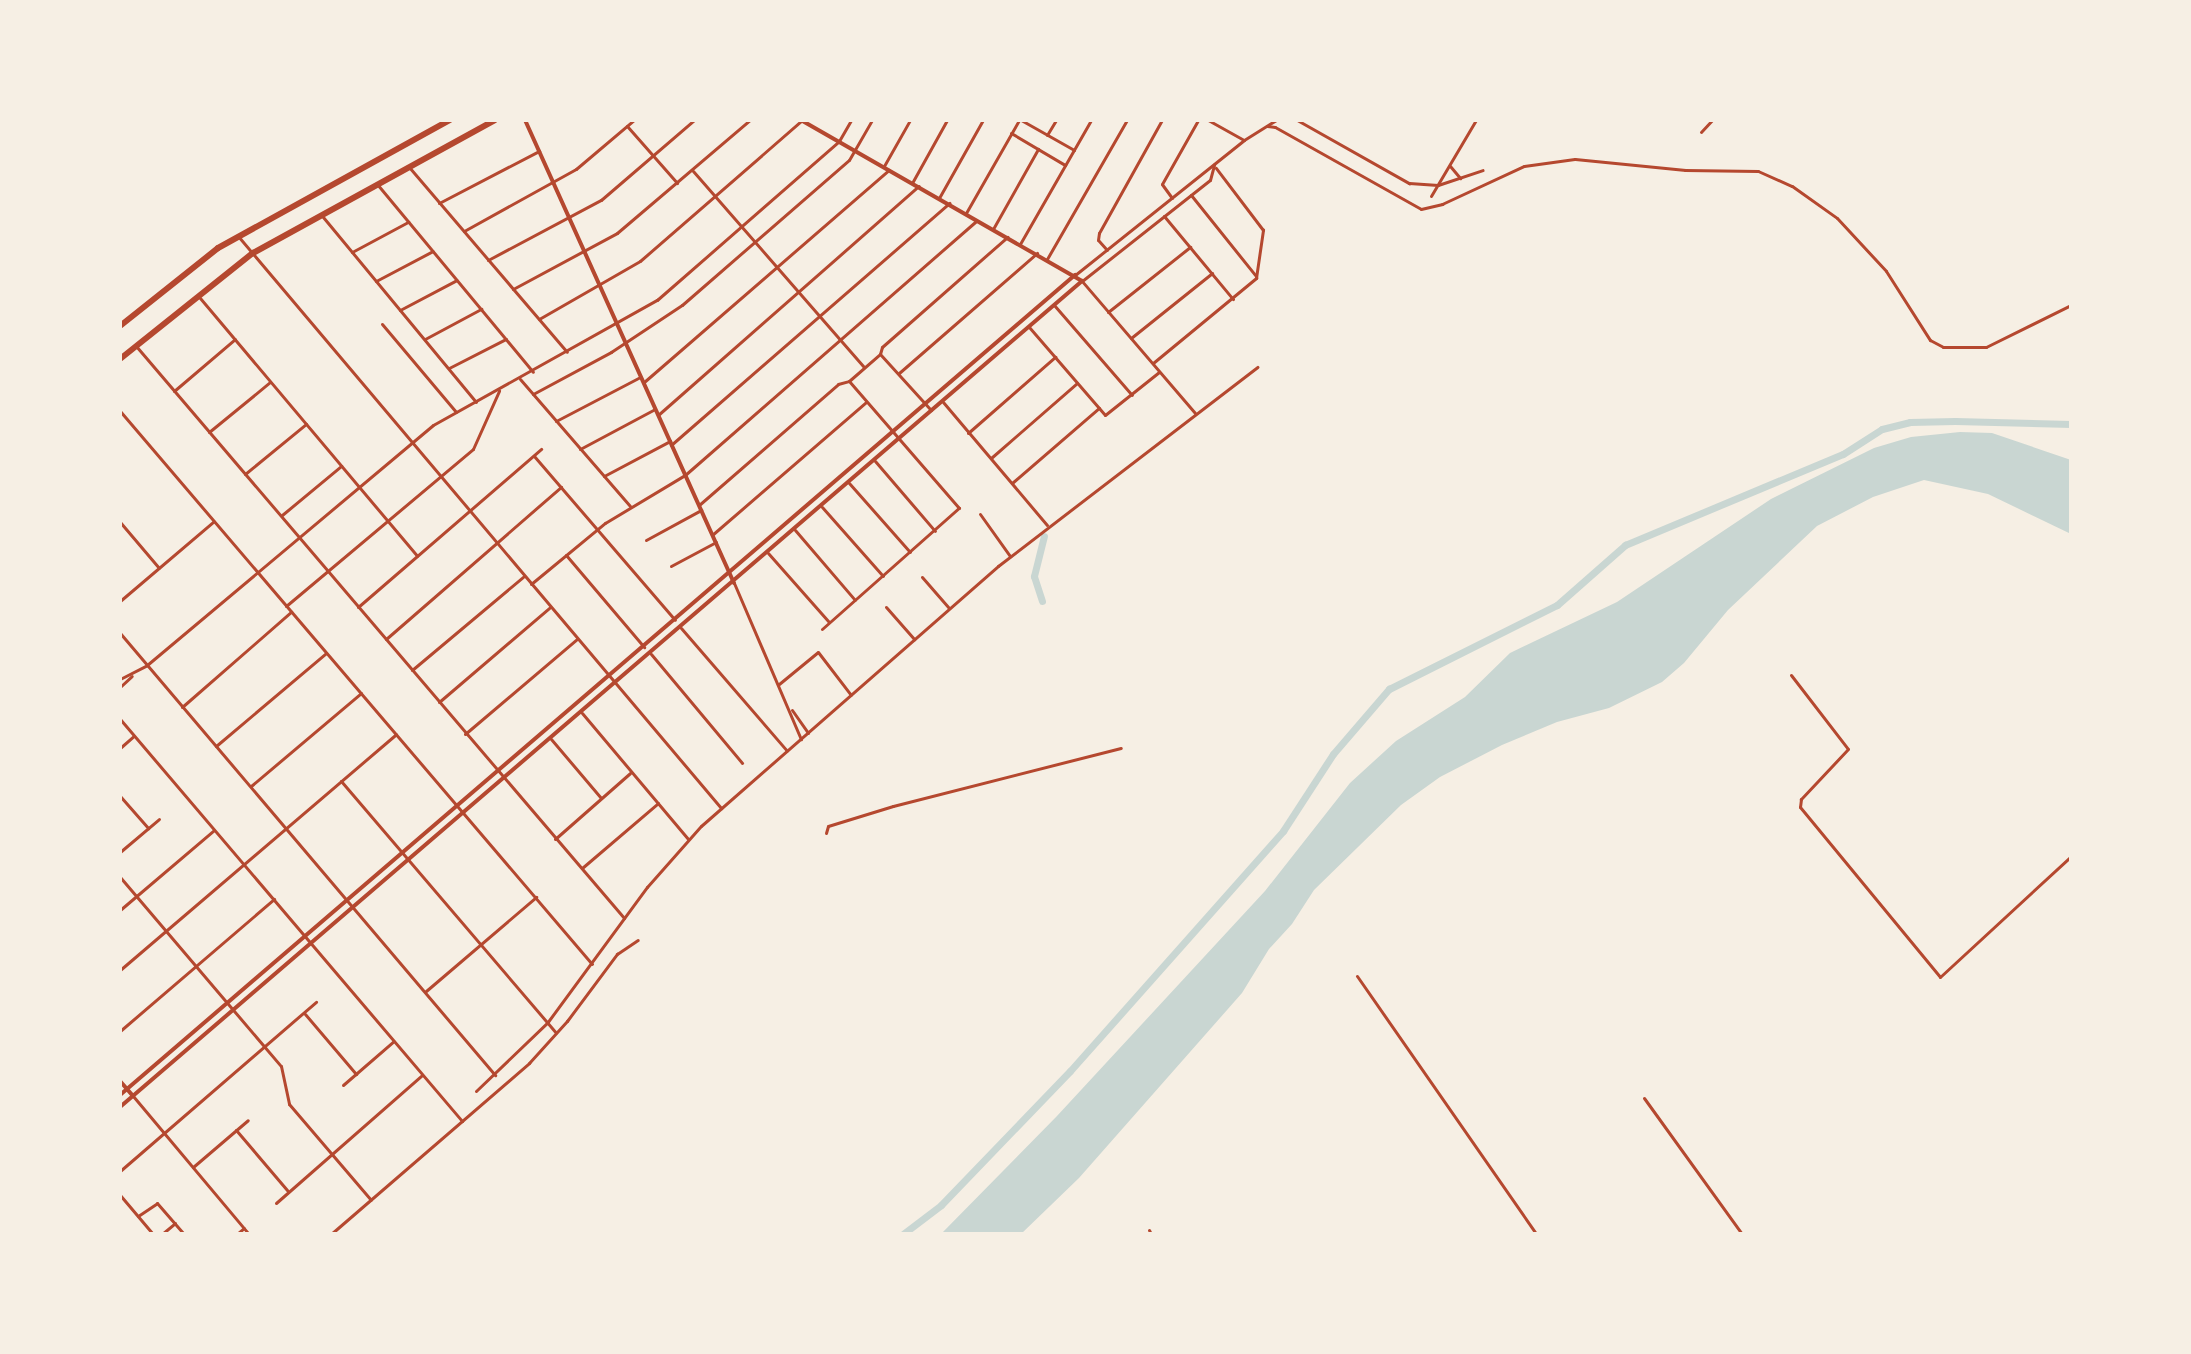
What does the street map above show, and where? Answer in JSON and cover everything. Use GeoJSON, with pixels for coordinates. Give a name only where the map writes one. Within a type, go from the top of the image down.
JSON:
{"type":"FeatureCollection","features":[{"type":"Feature","properties":{"kind":"main road"},"geometry":{"type":"LineString","coordinates":[[120,326],[202,259],[238,236],[450,120]]}},
{"type":"Feature","properties":{"kind":"main road"},"geometry":{"type":"LineString","coordinates":[[120,359],[253,253],[495,120]]}},
{"type":"Feature","properties":{"kind":"street"},"geometry":{"type":"LineString","coordinates":[[525,120],[730,573],[801,739]]}},
{"type":"Feature","properties":{"kind":"street"},"geometry":{"type":"LineString","coordinates":[[464,231],[585,163],[634,120]]}},
{"type":"Feature","properties":{"kind":"street"},"geometry":{"type":"LineString","coordinates":[[488,260],[601,200],[694,120]]}},
{"type":"Feature","properties":{"kind":"street"},"geometry":{"type":"LineString","coordinates":[[513,289],[624,228],[750,120]]}},
{"type":"Feature","properties":{"kind":"street"},"geometry":{"type":"LineString","coordinates":[[539,319],[640,261],[802,120],[1075,275],[1196,414]]}},
{"type":"Feature","properties":{"kind":"street"},"geometry":{"type":"LineString","coordinates":[[120,679],[147,665],[410,443],[456,412],[533,372],[657,300],[839,141],[851,120]]}},
{"type":"Feature","properties":{"kind":"street"},"geometry":{"type":"LineString","coordinates":[[533,394],[676,311],[849,160],[872,120]]}},
{"type":"Feature","properties":{"kind":"street"},"geometry":{"type":"LineString","coordinates":[[643,383],[886,168],[910,120]]}},
{"type":"Feature","properties":{"kind":"street"},"geometry":{"type":"LineString","coordinates":[[912,183],[947,120]]}},
{"type":"Feature","properties":{"kind":"street"},"geometry":{"type":"LineString","coordinates":[[939,198],[983,120]]}},
{"type":"Feature","properties":{"kind":"street"},"geometry":{"type":"LineString","coordinates":[[966,213],[1020,120],[1074,150]]}},
{"type":"Feature","properties":{"kind":"street"},"geometry":{"type":"LineString","coordinates":[[1047,135],[1056,120]]}},
{"type":"Feature","properties":{"kind":"street"},"geometry":{"type":"LineString","coordinates":[[1020,244],[1091,120]]}},
{"type":"Feature","properties":{"kind":"street"},"geometry":{"type":"LineString","coordinates":[[1047,259],[1127,120]]}},
{"type":"Feature","properties":{"kind":"street"},"geometry":{"type":"LineString","coordinates":[[1107,250],[1098,235],[1162,120]]}},
{"type":"Feature","properties":{"kind":"street"},"geometry":{"type":"LineString","coordinates":[[1172,198],[1162,184],[1198,120]]}},
{"type":"Feature","properties":{"kind":"street"},"geometry":{"type":"LineString","coordinates":[[1208,120],[1244,140]]}},
{"type":"Feature","properties":{"kind":"street"},"geometry":{"type":"LineString","coordinates":[[120,1095],[1075,275],[1244,140],[1276,120]]}},
{"type":"Feature","properties":{"kind":"street"},"geometry":{"type":"LineString","coordinates":[[1297,120],[1403,181],[1438,185],[1483,170]]}},
{"type":"Feature","properties":{"kind":"street"},"geometry":{"type":"LineString","coordinates":[[1431,196],[1476,120]]}},
{"type":"Feature","properties":{"kind":"street"},"geometry":{"type":"LineString","coordinates":[[1701,132],[1712,120]]}},
{"type":"Feature","properties":{"kind":"street"},"geometry":{"type":"LineString","coordinates":[[627,126],[677,183]]}},
{"type":"Feature","properties":{"kind":"street"},"geometry":{"type":"LineString","coordinates":[[1267,126],[1275,127],[1421,209],[1442,204],[1524,166],[1575,159],[1685,170],[1758,171],[1792,186],[1837,218],[1886,271],[1930,340],[1943,347],[1986,347],[2071,305]]}},
{"type":"Feature","properties":{"kind":"street"},"geometry":{"type":"LineString","coordinates":[[1011,133],[1065,165]]}},
{"type":"Feature","properties":{"kind":"street"},"geometry":{"type":"LineString","coordinates":[[993,229],[1038,149]]}},
{"type":"Feature","properties":{"kind":"street"},"geometry":{"type":"LineString","coordinates":[[439,203],[539,151]]}},
{"type":"Feature","properties":{"kind":"street"},"geometry":{"type":"LineString","coordinates":[[120,1107],[734,583],[1082,281],[1191,195],[1212,176],[1214,165]]}},
{"type":"Feature","properties":{"kind":"street"},"geometry":{"type":"LineString","coordinates":[[1152,363],[1233,299],[1256,276],[1264,233],[1214,165]]}},
{"type":"Feature","properties":{"kind":"street"},"geometry":{"type":"LineString","coordinates":[[1450,166],[1460,178]]}},
{"type":"Feature","properties":{"kind":"street"},"geometry":{"type":"LineString","coordinates":[[409,167],[567,352]]}},
{"type":"Feature","properties":{"kind":"street"},"geometry":{"type":"LineString","coordinates":[[692,169],[864,367]]}},
{"type":"Feature","properties":{"kind":"street"},"geometry":{"type":"LineString","coordinates":[[377,184],[533,372]]}},
{"type":"Feature","properties":{"kind":"street"},"geometry":{"type":"LineString","coordinates":[[580,449],[656,412],[919,186]]}},
{"type":"Feature","properties":{"kind":"street"},"geometry":{"type":"LineString","coordinates":[[1191,195],[1256,276]]}},
{"type":"Feature","properties":{"kind":"street"},"geometry":{"type":"LineString","coordinates":[[604,476],[670,443],[949,203]]}},
{"type":"Feature","properties":{"kind":"street"},"geometry":{"type":"LineString","coordinates":[[321,214],[476,402]]}},
{"type":"Feature","properties":{"kind":"street"},"geometry":{"type":"LineString","coordinates":[[1164,216],[1233,299]]}},
{"type":"Feature","properties":{"kind":"street"},"geometry":{"type":"LineString","coordinates":[[531,584],[597,529],[685,475],[978,220]]}},
{"type":"Feature","properties":{"kind":"street"},"geometry":{"type":"LineString","coordinates":[[352,252],[408,222]]}},
{"type":"Feature","properties":{"kind":"street"},"geometry":{"type":"LineString","coordinates":[[238,236],[721,808]]}},
{"type":"Feature","properties":{"kind":"street"},"geometry":{"type":"LineString","coordinates":[[646,540],[700,508],[838,384],[849,381],[880,354],[882,347],[1007,237]]}},
{"type":"Feature","properties":{"kind":"street"},"geometry":{"type":"LineString","coordinates":[[1108,312],[1190,247]]}},
{"type":"Feature","properties":{"kind":"street"},"geometry":{"type":"LineString","coordinates":[[376,281],[433,251]]}},
{"type":"Feature","properties":{"kind":"street"},"geometry":{"type":"LineString","coordinates":[[899,373],[1037,253]]}},
{"type":"Feature","properties":{"kind":"street"},"geometry":{"type":"LineString","coordinates":[[1131,338],[1212,273]]}},
{"type":"Feature","properties":{"kind":"street"},"geometry":{"type":"LineString","coordinates":[[400,310],[457,280]]}},
{"type":"Feature","properties":{"kind":"street"},"geometry":{"type":"LineString","coordinates":[[198,295],[417,556]]}},
{"type":"Feature","properties":{"kind":"street"},"geometry":{"type":"LineString","coordinates":[[1054,305],[1132,395]]}},
{"type":"Feature","properties":{"kind":"street"},"geometry":{"type":"LineString","coordinates":[[425,339],[481,309]]}},
{"type":"Feature","properties":{"kind":"street"},"geometry":{"type":"LineString","coordinates":[[382,324],[456,412]]}},
{"type":"Feature","properties":{"kind":"street"},"geometry":{"type":"LineString","coordinates":[[1029,327],[1107,415],[1159,372]]}},
{"type":"Feature","properties":{"kind":"street"},"geometry":{"type":"LineString","coordinates":[[174,391],[235,339]]}},
{"type":"Feature","properties":{"kind":"street"},"geometry":{"type":"LineString","coordinates":[[449,368],[506,339]]}},
{"type":"Feature","properties":{"kind":"street"},"geometry":{"type":"LineString","coordinates":[[136,346],[497,773],[624,918]]}},
{"type":"Feature","properties":{"kind":"street"},"geometry":{"type":"LineString","coordinates":[[880,354],[932,411]]}},
{"type":"Feature","properties":{"kind":"street"},"geometry":{"type":"LineString","coordinates":[[968,433],[1055,357]]}},
{"type":"Feature","properties":{"kind":"street"},"geometry":{"type":"LineString","coordinates":[[476,1091],[547,1023],[624,918],[688,839],[721,808],[1047,525],[1257,367]]}},
{"type":"Feature","properties":{"kind":"street"},"geometry":{"type":"LineString","coordinates":[[556,421],[640,377]]}},
{"type":"Feature","properties":{"kind":"street"},"geometry":{"type":"LineString","coordinates":[[520,379],[630,506]]}},
{"type":"Feature","properties":{"kind":"street"},"geometry":{"type":"LineString","coordinates":[[822,629],[959,508],[849,381]]}},
{"type":"Feature","properties":{"kind":"street"},"geometry":{"type":"LineString","coordinates":[[209,432],[270,382]]}},
{"type":"Feature","properties":{"kind":"street"},"geometry":{"type":"LineString","coordinates":[[991,458],[1077,383]]}},
{"type":"Feature","properties":{"kind":"street"},"geometry":{"type":"LineString","coordinates":[[286,606],[476,445],[500,389]]}},
{"type":"Feature","properties":{"kind":"street"},"geometry":{"type":"LineString","coordinates":[[712,535],[866,402]]}},
{"type":"Feature","properties":{"kind":"street"},"geometry":{"type":"LineString","coordinates":[[943,402],[1047,525]]}},
{"type":"Feature","properties":{"kind":"street"},"geometry":{"type":"LineString","coordinates":[[1012,483],[1099,408]]}},
{"type":"Feature","properties":{"kind":"street"},"geometry":{"type":"LineString","coordinates":[[120,411],[592,964]]}},
{"type":"Feature","properties":{"kind":"street"},"geometry":{"type":"LineString","coordinates":[[245,474],[306,424]]}},
{"type":"Feature","properties":{"kind":"street"},"geometry":{"type":"LineString","coordinates":[[358,607],[541,449]]}},
{"type":"Feature","properties":{"kind":"street"},"geometry":{"type":"LineString","coordinates":[[534,456],[675,620]]}},
{"type":"Feature","properties":{"kind":"street"},"geometry":{"type":"LineString","coordinates":[[875,461],[935,531]]}},
{"type":"Feature","properties":{"kind":"street"},"geometry":{"type":"LineString","coordinates":[[281,516],[341,466]]}},
{"type":"Feature","properties":{"kind":"street"},"geometry":{"type":"LineString","coordinates":[[849,483],[910,552]]}},
{"type":"Feature","properties":{"kind":"street"},"geometry":{"type":"LineString","coordinates":[[386,639],[561,487]]}},
{"type":"Feature","properties":{"kind":"street"},"geometry":{"type":"LineString","coordinates":[[822,507],[883,576]]}},
{"type":"Feature","properties":{"kind":"street"},"geometry":{"type":"LineString","coordinates":[[980,514],[1010,556]]}},
{"type":"Feature","properties":{"kind":"street"},"geometry":{"type":"LineString","coordinates":[[120,601],[214,521]]}},
{"type":"Feature","properties":{"kind":"street"},"geometry":{"type":"LineString","coordinates":[[120,522],[159,568]]}},
{"type":"Feature","properties":{"kind":"street"},"geometry":{"type":"LineString","coordinates":[[795,530],[855,600]]}},
{"type":"Feature","properties":{"kind":"street"},"geometry":{"type":"LineString","coordinates":[[671,566],[716,542]]}},
{"type":"Feature","properties":{"kind":"street"},"geometry":{"type":"LineString","coordinates":[[768,553],[829,623]]}},
{"type":"Feature","properties":{"kind":"street"},"geometry":{"type":"LineString","coordinates":[[566,555],[644,647]]}},
{"type":"Feature","properties":{"kind":"street"},"geometry":{"type":"LineString","coordinates":[[412,670],[524,576]]}},
{"type":"Feature","properties":{"kind":"street"},"geometry":{"type":"LineString","coordinates":[[922,577],[949,608]]}},
{"type":"Feature","properties":{"kind":"street"},"geometry":{"type":"LineString","coordinates":[[439,702],[550,607]]}},
{"type":"Feature","properties":{"kind":"street"},"geometry":{"type":"LineString","coordinates":[[886,607],[914,639]]}},
{"type":"Feature","properties":{"kind":"street"},"geometry":{"type":"LineString","coordinates":[[182,707],[292,612]]}},
{"type":"Feature","properties":{"kind":"street"},"geometry":{"type":"LineString","coordinates":[[681,628],[787,751]]}},
{"type":"Feature","properties":{"kind":"street"},"geometry":{"type":"LineString","coordinates":[[120,633],[495,1075]]}},
{"type":"Feature","properties":{"kind":"street"},"geometry":{"type":"LineString","coordinates":[[465,734],[577,639]]}},
{"type":"Feature","properties":{"kind":"street"},"geometry":{"type":"LineString","coordinates":[[779,684],[818,652],[852,696]]}},
{"type":"Feature","properties":{"kind":"street"},"geometry":{"type":"LineString","coordinates":[[216,746],[326,653]]}},
{"type":"Feature","properties":{"kind":"street"},"geometry":{"type":"LineString","coordinates":[[651,654],[742,763]]}},
{"type":"Feature","properties":{"kind":"street"},"geometry":{"type":"LineString","coordinates":[[120,687],[133,673]]}},
{"type":"Feature","properties":{"kind":"street"},"geometry":{"type":"LineString","coordinates":[[1791,675],[1848,749],[1801,799],[1800,807],[1940,977],[2071,856]]}},
{"type":"Feature","properties":{"kind":"street"},"geometry":{"type":"LineString","coordinates":[[251,786],[361,693]]}},
{"type":"Feature","properties":{"kind":"street"},"geometry":{"type":"LineString","coordinates":[[790,708],[808,733]]}},
{"type":"Feature","properties":{"kind":"street"},"geometry":{"type":"LineString","coordinates":[[582,713],[688,839]]}},
{"type":"Feature","properties":{"kind":"street"},"geometry":{"type":"LineString","coordinates":[[120,719],[462,1121]]}},
{"type":"Feature","properties":{"kind":"street"},"geometry":{"type":"LineString","coordinates":[[120,970],[396,734]]}},
{"type":"Feature","properties":{"kind":"street"},"geometry":{"type":"LineString","coordinates":[[120,748],[134,736]]}},
{"type":"Feature","properties":{"kind":"street"},"geometry":{"type":"LineString","coordinates":[[551,739],[601,798]]}},
{"type":"Feature","properties":{"kind":"street"},"geometry":{"type":"LineString","coordinates":[[826,833],[828,826],[893,806],[1121,748]]}},
{"type":"Feature","properties":{"kind":"street"},"geometry":{"type":"LineString","coordinates":[[555,839],[631,772]]}},
{"type":"Feature","properties":{"kind":"street"},"geometry":{"type":"LineString","coordinates":[[341,781],[556,1033]]}},
{"type":"Feature","properties":{"kind":"street"},"geometry":{"type":"LineString","coordinates":[[120,796],[148,828]]}},
{"type":"Feature","properties":{"kind":"street"},"geometry":{"type":"LineString","coordinates":[[582,868],[658,803]]}},
{"type":"Feature","properties":{"kind":"street"},"geometry":{"type":"LineString","coordinates":[[120,852],[159,819]]}},
{"type":"Feature","properties":{"kind":"street"},"geometry":{"type":"LineString","coordinates":[[120,910],[214,830]]}},
{"type":"Feature","properties":{"kind":"street"},"geometry":{"type":"LineString","coordinates":[[120,877],[265,1047],[282,1069],[289,1104],[371,1200]]}},
{"type":"Feature","properties":{"kind":"street"},"geometry":{"type":"LineString","coordinates":[[425,992],[536,897]]}},
{"type":"Feature","properties":{"kind":"street"},"geometry":{"type":"LineString","coordinates":[[120,1031],[274,899]]}},
{"type":"Feature","properties":{"kind":"street"},"geometry":{"type":"LineString","coordinates":[[331,1234],[515,1076],[556,1033],[617,954],[638,940]]}},
{"type":"Feature","properties":{"kind":"street"},"geometry":{"type":"LineString","coordinates":[[1357,976],[1536,1234]]}},
{"type":"Feature","properties":{"kind":"street"},"geometry":{"type":"LineString","coordinates":[[120,1171],[316,1002]]}},
{"type":"Feature","properties":{"kind":"street"},"geometry":{"type":"LineString","coordinates":[[305,1014],[356,1074]]}},
{"type":"Feature","properties":{"kind":"street"},"geometry":{"type":"LineString","coordinates":[[343,1085],[394,1041]]}},
{"type":"Feature","properties":{"kind":"street"},"geometry":{"type":"LineString","coordinates":[[276,1203],[287,1190],[422,1075]]}},
{"type":"Feature","properties":{"kind":"street"},"geometry":{"type":"LineString","coordinates":[[120,1081],[249,1234]]}},
{"type":"Feature","properties":{"kind":"street"},"geometry":{"type":"LineString","coordinates":[[1644,1098],[1742,1234]]}},
{"type":"Feature","properties":{"kind":"street"},"geometry":{"type":"LineString","coordinates":[[193,1167],[248,1120]]}},
{"type":"Feature","properties":{"kind":"street"},"geometry":{"type":"LineString","coordinates":[[236,1130],[287,1190]]}},
{"type":"Feature","properties":{"kind":"street"},"geometry":{"type":"LineString","coordinates":[[120,1195],[153,1234]]}},
{"type":"Feature","properties":{"kind":"street"},"geometry":{"type":"LineString","coordinates":[[138,1216],[156,1203],[183,1233]]}},
{"type":"Feature","properties":{"kind":"street"},"geometry":{"type":"LineString","coordinates":[[162,1234],[175,1223]]}},
{"type":"Feature","properties":{"kind":"street"},"geometry":{"type":"LineString","coordinates":[[237,1234],[244,1228]]}},
{"type":"Feature","properties":{"kind":"shaded area"},"geometry":{"type":"Polygon","coordinates":[[[1960,432],[1992,433],[2071,460],[2071,534],[1988,494],[1924,480],[1873,497],[1817,526],[1728,610],[1684,663],[1662,682],[1609,708],[1557,722],[1502,745],[1440,777],[1401,805],[1314,890],[1292,924],[1269,949],[1242,993],[1079,1178],[1021,1234],[941,1234],[1057,1116],[1265,891],[1350,783],[1396,741],[1465,697],[1510,653],[1617,602],[1771,499],[1874,448],[1911,437],[1960,432]]]}},
{"type":"Feature","properties":{"kind":"waterway"},"geometry":{"type":"LineString","coordinates":[[903,1234],[941,1205],[1070,1071],[1283,831],[1333,754],[1389,689],[1557,605],[1625,545],[1843,454],[1882,429],[1910,422],[2071,424]]}},
{"type":"Feature","properties":{"kind":"waterway"},"geometry":{"type":"LineString","coordinates":[[1042,601],[1034,576],[1044,536]]}}]}
